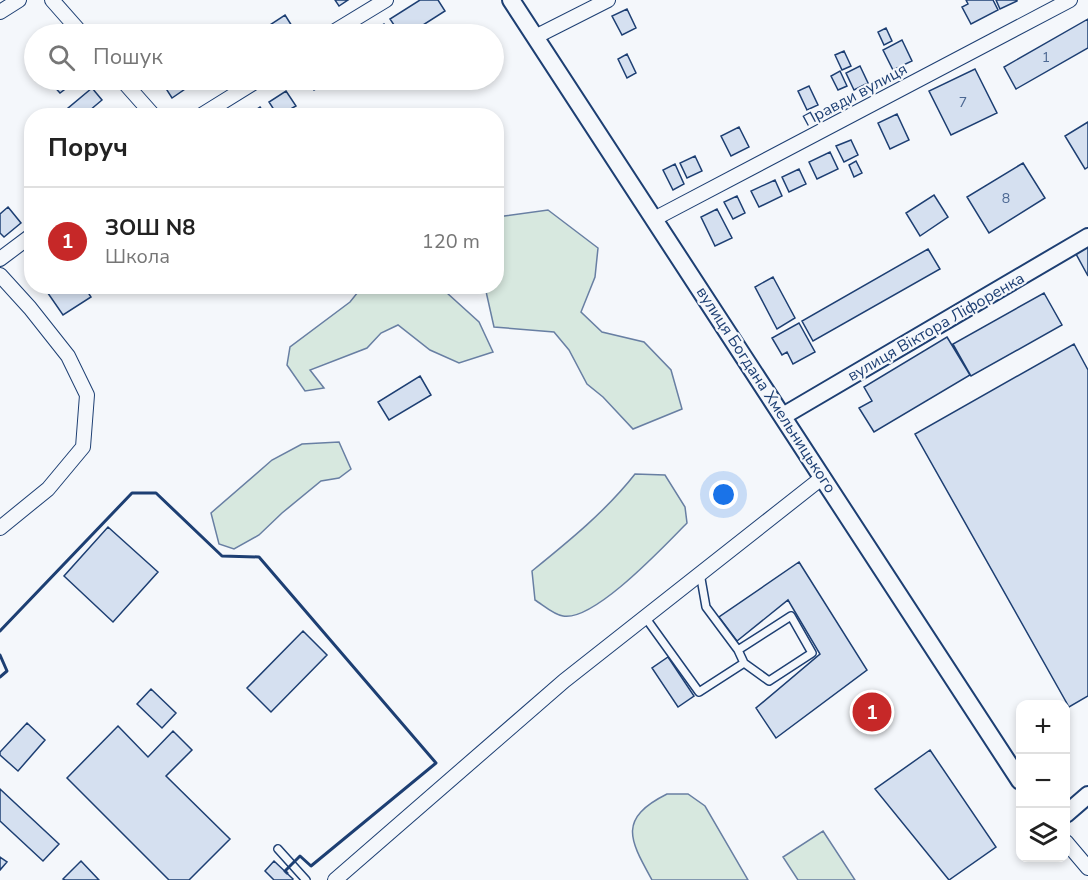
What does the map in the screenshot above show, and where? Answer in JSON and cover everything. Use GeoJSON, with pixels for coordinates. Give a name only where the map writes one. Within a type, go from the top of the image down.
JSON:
{"type":"FeatureCollection","features":[{"type":"Feature","properties":{"kind":"street"},"geometry":{"type":"LineString","coordinates":[[0,12],[19,0]]}},
{"type":"Feature","properties":{"kind":"street"},"geometry":{"type":"LineString","coordinates":[[52,0],[73,24]]}},
{"type":"Feature","properties":{"kind":"street"},"geometry":{"type":"LineString","coordinates":[[346,24],[386,0]]}},
{"type":"Feature","properties":{"kind":"street","name":"вулиця Богдана Хмельницького"},"geometry":{"type":"LineString","coordinates":[[512,0],[1016,775]]}},
{"type":"Feature","properties":{"kind":"street"},"geometry":{"type":"LineString","coordinates":[[535,37],[608,0]]}},
{"type":"Feature","properties":{"kind":"street","name":"Правди вулиця"},"geometry":{"type":"LineString","coordinates":[[654,219],[1070,0]]}},
{"type":"Feature","properties":{"kind":"street"},"geometry":{"type":"LineString","coordinates":[[131,90],[147,108]]}},
{"type":"Feature","properties":{"kind":"street"},"geometry":{"type":"LineString","coordinates":[[213,108],[242,90]]}},
{"type":"Feature","properties":{"kind":"street","name":"вулиця Віктора Ліфоренка"},"geometry":{"type":"LineString","coordinates":[[783,416],[1088,237]]}},
{"type":"Feature","properties":{"kind":"street"},"geometry":{"type":"LineString","coordinates":[[0,259],[24,242]]}},
{"type":"Feature","properties":{"kind":"street"},"geometry":{"type":"LineString","coordinates":[[0,275],[68,356],[87,395],[83,447],[48,489],[0,528]]}},
{"type":"Feature","properties":{"kind":"street"},"geometry":{"type":"LineString","coordinates":[[335,880],[564,681],[823,477]]}},
{"type":"Feature","properties":{"kind":"street"},"geometry":{"type":"LineString","coordinates":[[1070,810],[1088,795]]}},
{"type":"Feature","properties":{"kind":"street"},"geometry":{"type":"LineString","coordinates":[[1070,848],[1088,868]]}},
{"type":"Feature","properties":{"kind":"lane"},"geometry":{"type":"LineString","coordinates":[[700,573],[706,607],[738,650],[744,663],[769,681],[812,653],[791,616],[738,650]]}},
{"type":"Feature","properties":{"kind":"lane"},"geometry":{"type":"LineString","coordinates":[[645,617],[699,692],[744,663]]}},
{"type":"Feature","properties":{"kind":"lane"},"geometry":{"type":"LineString","coordinates":[[278,849],[306,880]]}},
{"type":"Feature","properties":{"kind":"shaded area"},"geometry":{"type":"Polygon","coordinates":[[[548,210],[598,248],[595,277],[581,312],[602,332],[644,342],[671,370],[682,409],[633,429],[603,397],[587,384],[569,350],[554,332],[494,327],[487,294],[504,294],[504,216],[548,210]]]}},
{"type":"Feature","properties":{"kind":"shaded area"},"geometry":{"type":"Polygon","coordinates":[[[356,294],[448,294],[479,322],[493,352],[459,363],[430,350],[398,325],[381,333],[367,348],[310,370],[324,388],[305,391],[287,365],[290,347],[350,302],[356,294]]]}},
{"type":"Feature","properties":{"kind":"shaded area"},"geometry":{"type":"Polygon","coordinates":[[[339,442],[351,469],[339,478],[321,481],[259,535],[234,549],[219,544],[211,513],[272,460],[302,444],[339,442]]]}},
{"type":"Feature","properties":{"kind":"shaded area"},"geometry":{"type":"Polygon","coordinates":[[[635,474],[665,475],[685,507],[687,523],[628,580],[592,607],[576,615],[563,616],[552,612],[535,600],[532,571],[599,513],[635,474]]]}},
{"type":"Feature","properties":{"kind":"shaded area"},"geometry":{"type":"Polygon","coordinates":[[[667,794],[688,794],[705,806],[748,880],[652,880],[638,853],[632,831],[640,812],[667,794]]]}},
{"type":"Feature","properties":{"kind":"shaded area"},"geometry":{"type":"Polygon","coordinates":[[[823,831],[855,880],[798,880],[783,857],[823,831]]]}},
{"type":"Feature","properties":{"kind":"building"},"geometry":{"type":"Polygon","coordinates":[[[335,0],[348,0],[339,6],[335,0]]]}},
{"type":"Feature","properties":{"kind":"building"},"geometry":{"type":"Polygon","coordinates":[[[420,0],[438,0],[445,11],[425,24],[393,24],[390,19],[420,0]]]}},
{"type":"Feature","properties":{"kind":"building"},"geometry":{"type":"Polygon","coordinates":[[[966,0],[993,0],[998,10],[971,24],[962,7],[968,4],[966,0]]]}},
{"type":"Feature","properties":{"kind":"building"},"geometry":{"type":"Polygon","coordinates":[[[996,0],[1017,0],[1017,1],[1000,9],[996,0]]]}},
{"type":"Feature","properties":{"kind":"building"},"geometry":{"type":"Polygon","coordinates":[[[627,9],[636,28],[622,35],[612,16],[627,9]]]}},
{"type":"Feature","properties":{"kind":"building"},"geometry":{"type":"Polygon","coordinates":[[[285,15],[291,24],[271,24],[285,15]]]}},
{"type":"Feature","properties":{"kind":"building"},"geometry":{"type":"Polygon","coordinates":[[[1088,19],[1088,48],[1016,89],[1004,67],[1088,19]]]}},
{"type":"Feature","properties":{"kind":"building"},"geometry":{"type":"Polygon","coordinates":[[[886,28],[892,41],[884,45],[878,32],[886,28]]]}},
{"type":"Feature","properties":{"kind":"building"},"geometry":{"type":"Polygon","coordinates":[[[902,40],[912,61],[893,70],[883,50],[902,40]]]}},
{"type":"Feature","properties":{"kind":"building"},"geometry":{"type":"Polygon","coordinates":[[[844,51],[851,66],[842,70],[835,55],[844,51]]]}},
{"type":"Feature","properties":{"kind":"building"},"geometry":{"type":"Polygon","coordinates":[[[627,54],[636,73],[627,78],[618,59],[627,54]]]}},
{"type":"Feature","properties":{"kind":"building"},"geometry":{"type":"Polygon","coordinates":[[[860,66],[868,83],[854,90],[846,73],[860,66]]]}},
{"type":"Feature","properties":{"kind":"building"},"geometry":{"type":"Polygon","coordinates":[[[975,69],[997,113],[951,135],[929,91],[975,69]]]}},
{"type":"Feature","properties":{"kind":"building"},"geometry":{"type":"Polygon","coordinates":[[[840,71],[847,86],[838,90],[831,76],[840,71]]]}},
{"type":"Feature","properties":{"kind":"building"},"geometry":{"type":"Polygon","coordinates":[[[809,86],[818,105],[807,110],[798,91],[809,86]]]}},
{"type":"Feature","properties":{"kind":"building"},"geometry":{"type":"Polygon","coordinates":[[[90,90],[94,90],[102,100],[92,108],[68,108],[90,90]]]}},
{"type":"Feature","properties":{"kind":"building"},"geometry":{"type":"Polygon","coordinates":[[[167,90],[184,90],[172,98],[167,90]]]}},
{"type":"Feature","properties":{"kind":"building"},"geometry":{"type":"Polygon","coordinates":[[[286,91],[296,106],[273,108],[269,102],[286,91]]]}},
{"type":"Feature","properties":{"kind":"building"},"geometry":{"type":"Polygon","coordinates":[[[897,114],[909,140],[890,149],[878,123],[897,114]]]}},
{"type":"Feature","properties":{"kind":"building"},"geometry":{"type":"Polygon","coordinates":[[[1088,122],[1088,167],[1085,169],[1065,136],[1088,122]]]}},
{"type":"Feature","properties":{"kind":"building"},"geometry":{"type":"Polygon","coordinates":[[[739,127],[749,147],[731,156],[721,136],[739,127]]]}},
{"type":"Feature","properties":{"kind":"building"},"geometry":{"type":"Polygon","coordinates":[[[851,140],[858,155],[844,162],[836,146],[851,140]]]}},
{"type":"Feature","properties":{"kind":"building"},"geometry":{"type":"Polygon","coordinates":[[[830,152],[838,169],[817,179],[809,162],[830,152]]]}},
{"type":"Feature","properties":{"kind":"building"},"geometry":{"type":"Polygon","coordinates":[[[695,156],[702,171],[687,178],[680,163],[695,156]]]}},
{"type":"Feature","properties":{"kind":"building"},"geometry":{"type":"Polygon","coordinates":[[[856,161],[862,173],[854,177],[849,165],[856,161]]]}},
{"type":"Feature","properties":{"kind":"building"},"geometry":{"type":"Polygon","coordinates":[[[1023,163],[1045,198],[989,233],[967,197],[1023,163]]]}},
{"type":"Feature","properties":{"kind":"building"},"geometry":{"type":"Polygon","coordinates":[[[675,164],[684,184],[673,190],[663,170],[675,164]]]}},
{"type":"Feature","properties":{"kind":"building"},"geometry":{"type":"Polygon","coordinates":[[[799,169],[806,184],[789,192],[782,177],[799,169]]]}},
{"type":"Feature","properties":{"kind":"building"},"geometry":{"type":"Polygon","coordinates":[[[775,180],[782,196],[759,207],[751,191],[775,180]]]}},
{"type":"Feature","properties":{"kind":"building"},"geometry":{"type":"Polygon","coordinates":[[[934,195],[948,217],[920,236],[906,213],[934,195]]]}},
{"type":"Feature","properties":{"kind":"building"},"geometry":{"type":"Polygon","coordinates":[[[737,196],[745,213],[733,219],[724,202],[737,196]]]}},
{"type":"Feature","properties":{"kind":"building"},"geometry":{"type":"Polygon","coordinates":[[[8,207],[21,223],[4,237],[0,233],[0,214],[8,207]]]}},
{"type":"Feature","properties":{"kind":"building"},"geometry":{"type":"Polygon","coordinates":[[[717,209],[732,238],[715,246],[701,217],[717,209]]]}},
{"type":"Feature","properties":{"kind":"building"},"geometry":{"type":"Polygon","coordinates":[[[1088,247],[1088,276],[1076,254],[1088,247]]]}},
{"type":"Feature","properties":{"kind":"building"},"geometry":{"type":"Polygon","coordinates":[[[928,249],[940,269],[813,341],[802,321],[928,249]]]}},
{"type":"Feature","properties":{"kind":"building"},"geometry":{"type":"Polygon","coordinates":[[[773,277],[795,318],[777,329],[755,287],[773,277]]]}},
{"type":"Feature","properties":{"kind":"building"},"geometry":{"type":"Polygon","coordinates":[[[1044,293],[1062,325],[971,376],[953,344],[1044,293]]]}},
{"type":"Feature","properties":{"kind":"building"},"geometry":{"type":"Polygon","coordinates":[[[49,294],[89,294],[91,297],[63,315],[49,294]]]}},
{"type":"Feature","properties":{"kind":"building"},"geometry":{"type":"Polygon","coordinates":[[[799,323],[815,352],[793,364],[787,352],[782,355],[772,338],[799,323]]]}},
{"type":"Feature","properties":{"kind":"building"},"geometry":{"type":"Polygon","coordinates":[[[947,337],[970,375],[874,432],[859,408],[872,401],[864,387],[947,337]]]}},
{"type":"Feature","properties":{"kind":"building"},"geometry":{"type":"Polygon","coordinates":[[[1074,344],[1088,370],[1088,696],[1070,706],[1070,700],[1065,700],[915,434],[1074,344]]]}},
{"type":"Feature","properties":{"kind":"building"},"geometry":{"type":"Polygon","coordinates":[[[420,376],[431,395],[389,420],[378,402],[420,376]]]}},
{"type":"Feature","properties":{"kind":"building"},"geometry":{"type":"Polygon","coordinates":[[[108,527],[158,572],[113,622],[64,576],[108,527]]]}},
{"type":"Feature","properties":{"kind":"building"},"geometry":{"type":"Polygon","coordinates":[[[799,562],[867,670],[776,738],[756,708],[820,654],[788,600],[737,641],[719,617],[799,562]]]}},
{"type":"Feature","properties":{"kind":"building"},"geometry":{"type":"Polygon","coordinates":[[[303,631],[327,655],[271,712],[247,688],[303,631]]]}},
{"type":"Feature","properties":{"kind":"building"},"geometry":{"type":"Polygon","coordinates":[[[668,657],[694,696],[678,707],[652,668],[668,657]]]}},
{"type":"Feature","properties":{"kind":"building"},"geometry":{"type":"Polygon","coordinates":[[[151,689],[176,713],[162,728],[137,704],[151,689]]]}},
{"type":"Feature","properties":{"kind":"building"},"geometry":{"type":"Polygon","coordinates":[[[27,723],[45,740],[18,771],[0,755],[0,752],[27,723]]]}},
{"type":"Feature","properties":{"kind":"building"},"geometry":{"type":"Polygon","coordinates":[[[118,726],[148,757],[173,731],[192,750],[166,776],[230,839],[189,880],[169,880],[67,778],[118,726]]]}},
{"type":"Feature","properties":{"kind":"building"},"geometry":{"type":"Polygon","coordinates":[[[930,750],[996,847],[949,880],[875,789],[930,750]]]}},
{"type":"Feature","properties":{"kind":"building"},"geometry":{"type":"Polygon","coordinates":[[[0,789],[59,844],[43,861],[0,821],[0,789]]]}},
{"type":"Feature","properties":{"kind":"building"},"geometry":{"type":"Polygon","coordinates":[[[0,857],[7,862],[0,870],[0,857]]]}},
{"type":"Feature","properties":{"kind":"building"},"geometry":{"type":"Polygon","coordinates":[[[81,861],[99,880],[63,879],[81,861]]]}},
{"type":"Feature","properties":{"kind":"building"},"geometry":{"type":"Polygon","coordinates":[[[274,861],[292,880],[274,880],[265,871],[274,861]]]}},
{"type":"Feature","properties":{"kind":"wall"},"geometry":{"type":"LineString","coordinates":[[0,631],[132,493],[156,493],[222,556],[259,557],[436,763],[311,866],[300,856],[285,871],[287,873]]}},
{"type":"Feature","properties":{"kind":"wall"},"geometry":{"type":"LineString","coordinates":[[0,655],[7,671],[0,677]]}},
{"type":"Feature","properties":{"kind":"place","name":"ЗОШ N8"},"geometry":{"type":"Point","coordinates":[872,712]}}]}
